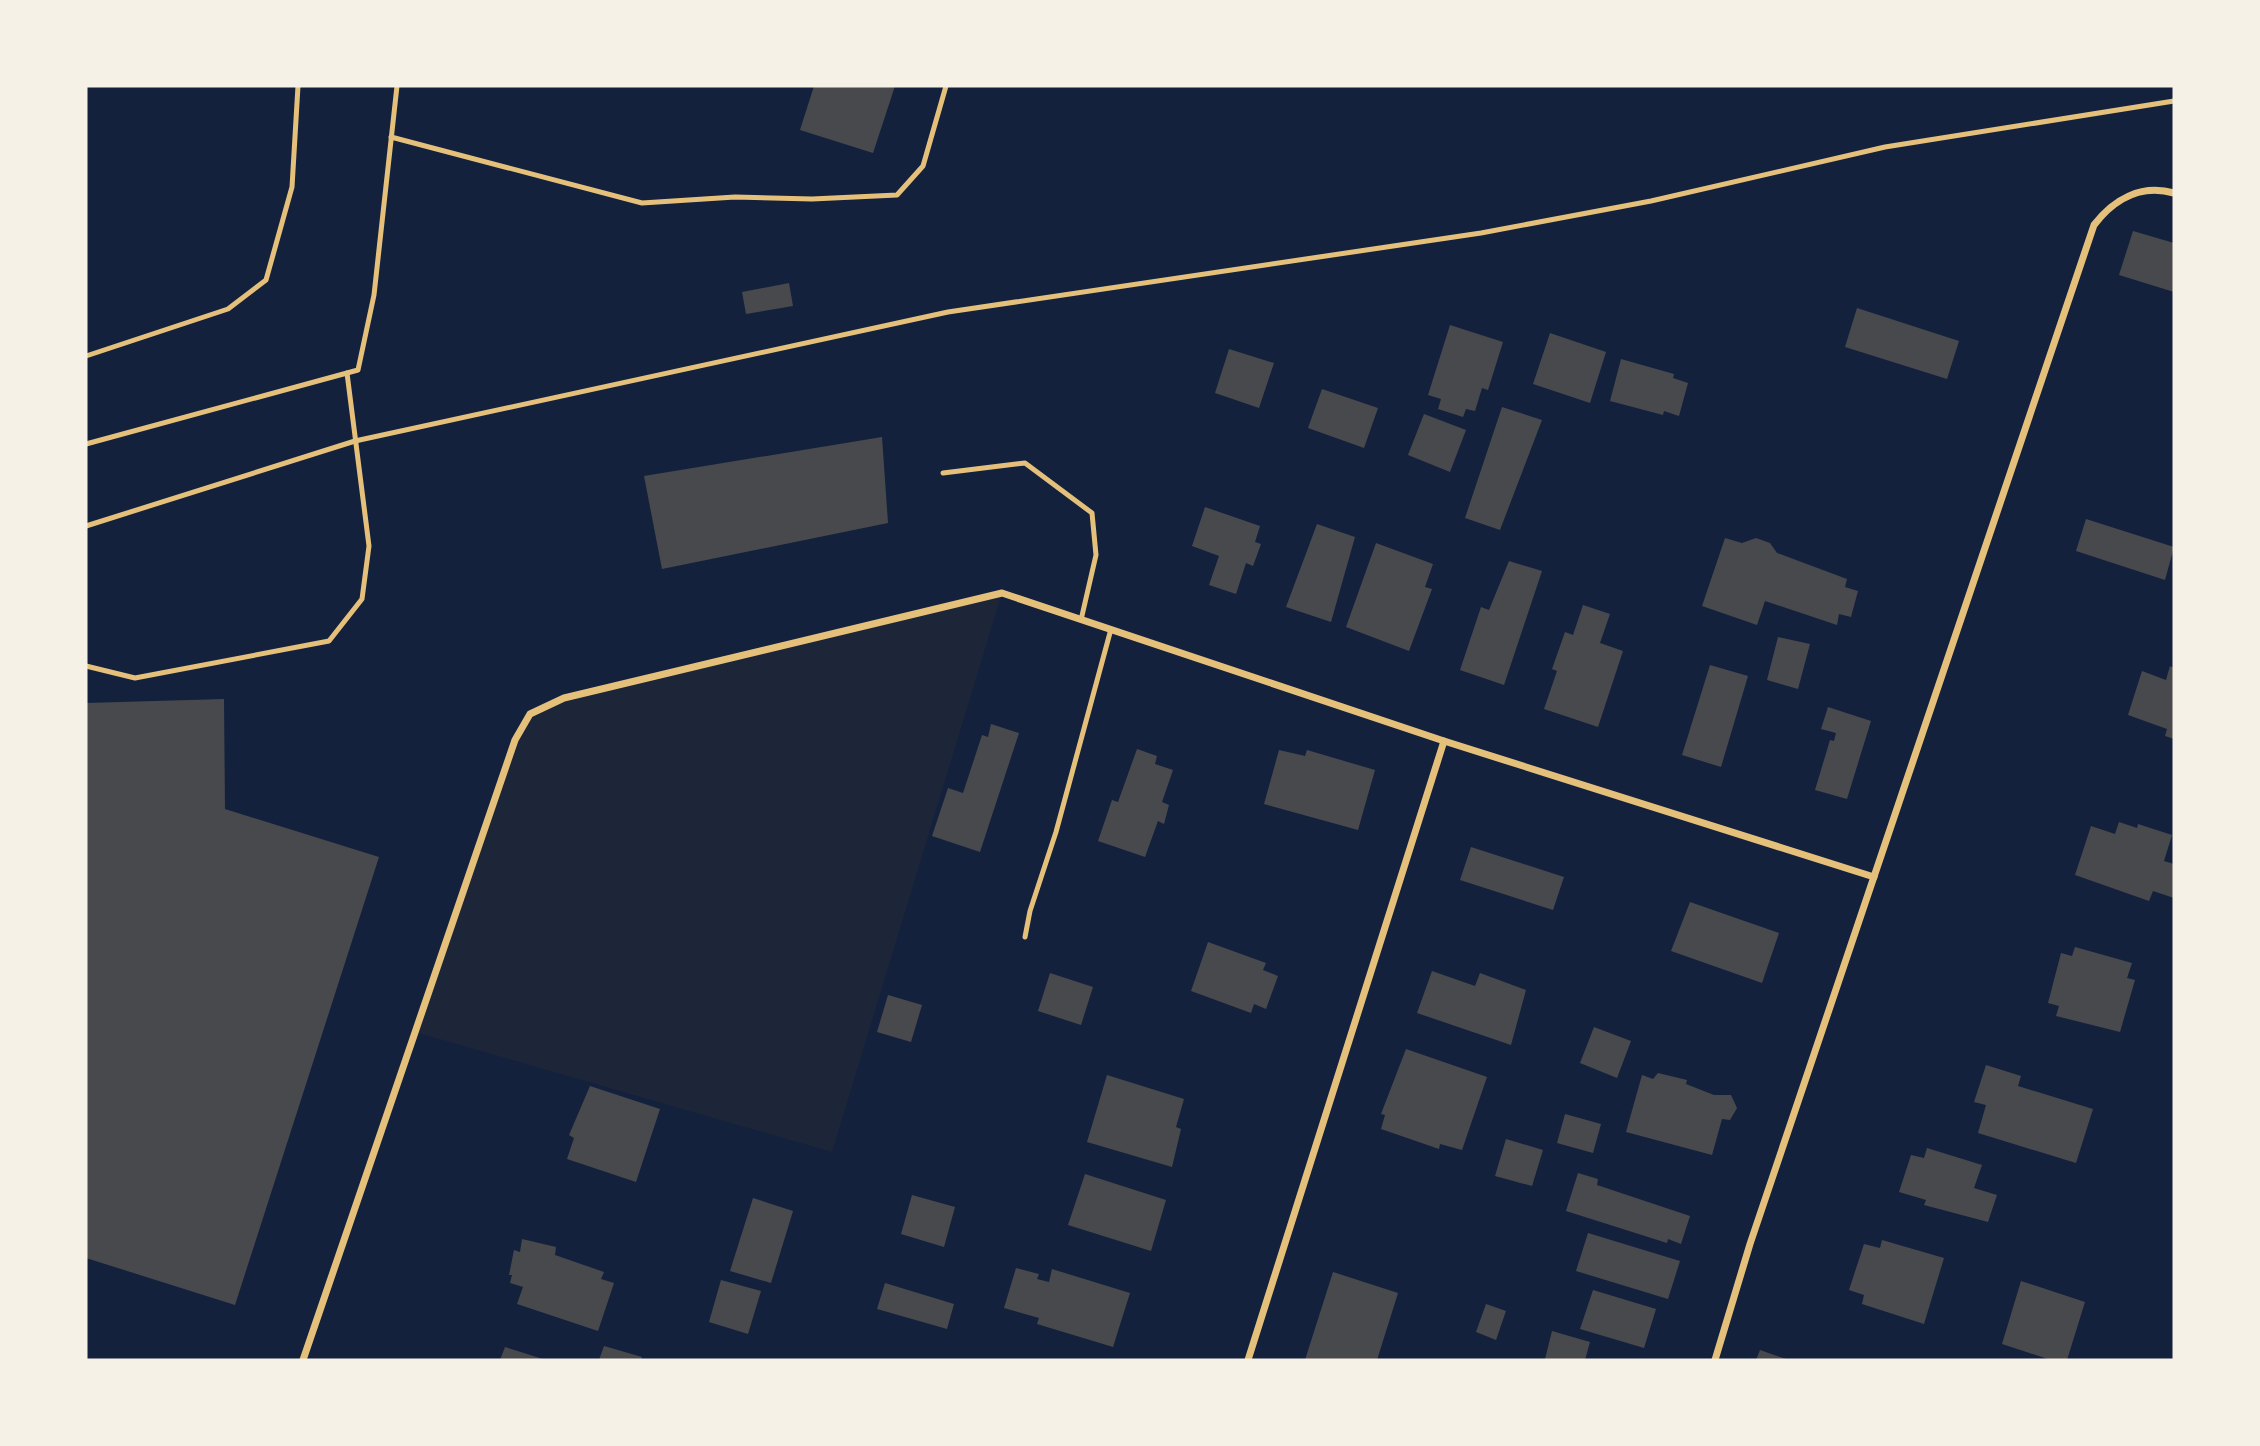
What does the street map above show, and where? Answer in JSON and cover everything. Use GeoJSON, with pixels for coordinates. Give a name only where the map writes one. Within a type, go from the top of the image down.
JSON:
{"type":"FeatureCollection","features":[{"type":"Feature","properties":{"kind":"street"},"geometry":{"type":"LineString","coordinates":[[1715,1360],[1750,1244],[2094,225],[2106,209],[2122,197],[2151,189],[2174,192]]}},
{"type":"Feature","properties":{"kind":"street"},"geometry":{"type":"LineString","coordinates":[[303,1360],[515,740],[530,714],[564,698],[1002,593],[1444,741],[1874,877]]}},
{"type":"Feature","properties":{"kind":"street"},"geometry":{"type":"LineString","coordinates":[[1248,1360],[1444,741]]}},
{"type":"Feature","properties":{"kind":"lane"},"geometry":{"type":"LineString","coordinates":[[86,356],[228,309],[266,280],[292,187],[298,86]]}},
{"type":"Feature","properties":{"kind":"lane"},"geometry":{"type":"LineString","coordinates":[[86,444],[358,370],[374,296],[397,86]]}},
{"type":"Feature","properties":{"kind":"lane"},"geometry":{"type":"LineString","coordinates":[[391,137],[642,203],[735,197],[812,199],[897,195],[923,166],[946,86]]}},
{"type":"Feature","properties":{"kind":"lane"},"geometry":{"type":"LineString","coordinates":[[86,526],[355,441],[948,312],[1481,233],[1651,201],[1885,147],[2174,101]]}},
{"type":"Feature","properties":{"kind":"lane"},"geometry":{"type":"LineString","coordinates":[[86,666],[135,678],[329,641],[362,598],[369,546],[347,373]]}},
{"type":"Feature","properties":{"kind":"lane"},"geometry":{"type":"LineString","coordinates":[[943,473],[1025,463],[1092,513],[1096,555],[1081,620]]}},
{"type":"Feature","properties":{"kind":"lane"},"geometry":{"type":"LineString","coordinates":[[1025,937],[1030,911],[1056,832],[1111,629]]}},
{"type":"Feature","properties":{"kind":"shaded area"},"geometry":{"type":"Polygon","coordinates":[[[1002,593],[832,1152],[415,1032],[515,740],[530,714],[564,698],[1002,593]]]}},
{"type":"Feature","properties":{"kind":"building"},"geometry":{"type":"Polygon","coordinates":[[[814,86],[895,86],[873,153],[800,130],[814,86]]]}},
{"type":"Feature","properties":{"kind":"building"},"geometry":{"type":"Polygon","coordinates":[[[2133,231],[2174,243],[2174,292],[2119,275],[2133,231]]]}},
{"type":"Feature","properties":{"kind":"building"},"geometry":{"type":"Polygon","coordinates":[[[789,283],[793,306],[746,314],[742,292],[789,283]]]}},
{"type":"Feature","properties":{"kind":"building"},"geometry":{"type":"Polygon","coordinates":[[[1857,308],[1959,341],[1947,379],[1845,347],[1857,308]]]}},
{"type":"Feature","properties":{"kind":"building"},"geometry":{"type":"Polygon","coordinates":[[[1450,325],[1503,342],[1488,390],[1482,388],[1475,411],[1466,409],[1463,417],[1438,409],[1441,399],[1428,395],[1450,325]]]}},
{"type":"Feature","properties":{"kind":"building"},"geometry":{"type":"Polygon","coordinates":[[[1550,333],[1606,352],[1590,403],[1533,384],[1550,333]]]}},
{"type":"Feature","properties":{"kind":"building"},"geometry":{"type":"Polygon","coordinates":[[[1229,349],[1274,363],[1259,408],[1215,393],[1229,349]]]}},
{"type":"Feature","properties":{"kind":"building"},"geometry":{"type":"Polygon","coordinates":[[[1621,359],[1674,374],[1673,378],[1688,383],[1679,416],[1664,411],[1663,415],[1610,401],[1621,359]]]}},
{"type":"Feature","properties":{"kind":"building"},"geometry":{"type":"Polygon","coordinates":[[[1322,389],[1378,408],[1364,448],[1308,428],[1322,389]]]}},
{"type":"Feature","properties":{"kind":"building"},"geometry":{"type":"Polygon","coordinates":[[[1502,407],[1542,420],[1500,530],[1465,518],[1502,407]]]}},
{"type":"Feature","properties":{"kind":"building"},"geometry":{"type":"Polygon","coordinates":[[[1424,414],[1466,430],[1450,472],[1408,455],[1424,414]]]}},
{"type":"Feature","properties":{"kind":"building"},"geometry":{"type":"Polygon","coordinates":[[[882,437],[888,523],[662,569],[644,476],[882,437]]]}},
{"type":"Feature","properties":{"kind":"building"},"geometry":{"type":"Polygon","coordinates":[[[1205,507],[1260,526],[1255,542],[1261,544],[1253,566],[1246,563],[1236,594],[1209,585],[1219,556],[1192,546],[1205,507]]]}},
{"type":"Feature","properties":{"kind":"building"},"geometry":{"type":"Polygon","coordinates":[[[2086,519],[2174,547],[2165,580],[2076,551],[2086,519]]]}},
{"type":"Feature","properties":{"kind":"building"},"geometry":{"type":"Polygon","coordinates":[[[1317,524],[1355,537],[1331,622],[1286,607],[1317,524]]]}},
{"type":"Feature","properties":{"kind":"building"},"geometry":{"type":"Polygon","coordinates":[[[1725,538],[1742,543],[1756,538],[1770,543],[1777,553],[1847,579],[1845,587],[1858,591],[1851,617],[1839,614],[1837,625],[1765,601],[1757,625],[1702,606],[1725,538]]]}},
{"type":"Feature","properties":{"kind":"building"},"geometry":{"type":"Polygon","coordinates":[[[1376,543],[1433,564],[1425,587],[1432,589],[1409,651],[1346,627],[1376,543]]]}},
{"type":"Feature","properties":{"kind":"building"},"geometry":{"type":"Polygon","coordinates":[[[1509,561],[1542,571],[1504,685],[1460,670],[1481,607],[1489,610],[1509,561]]]}},
{"type":"Feature","properties":{"kind":"building"},"geometry":{"type":"Polygon","coordinates":[[[1583,605],[1610,614],[1600,643],[1623,651],[1598,727],[1544,709],[1557,671],[1552,669],[1565,632],[1573,635],[1583,605]]]}},
{"type":"Feature","properties":{"kind":"building"},"geometry":{"type":"Polygon","coordinates":[[[1778,637],[1810,644],[1798,689],[1767,680],[1778,637]]]}},
{"type":"Feature","properties":{"kind":"building"},"geometry":{"type":"Polygon","coordinates":[[[1710,665],[1748,676],[1721,767],[1682,755],[1710,665]]]}},
{"type":"Feature","properties":{"kind":"building"},"geometry":{"type":"Polygon","coordinates":[[[2170,666],[2174,668],[2174,739],[2165,736],[2167,729],[2128,715],[2142,671],[2166,680],[2170,666]]]}},
{"type":"Feature","properties":{"kind":"building"},"geometry":{"type":"Polygon","coordinates":[[[224,699],[225,809],[379,857],[235,1305],[86,1258],[86,703],[224,699]]]}},
{"type":"Feature","properties":{"kind":"building"},"geometry":{"type":"Polygon","coordinates":[[[1828,707],[1871,721],[1847,799],[1815,790],[1830,740],[1834,741],[1836,733],[1821,729],[1828,707]]]}},
{"type":"Feature","properties":{"kind":"building"},"geometry":{"type":"Polygon","coordinates":[[[991,724],[1019,733],[980,852],[932,836],[948,788],[963,793],[982,735],[988,737],[991,724]]]}},
{"type":"Feature","properties":{"kind":"building"},"geometry":{"type":"Polygon","coordinates":[[[1137,749],[1157,756],[1155,764],[1173,770],[1162,802],[1169,805],[1164,824],[1158,821],[1145,857],[1098,841],[1112,800],[1118,802],[1137,749]]]}},
{"type":"Feature","properties":{"kind":"building"},"geometry":{"type":"Polygon","coordinates":[[[1279,750],[1305,756],[1307,750],[1375,770],[1358,830],[1264,804],[1279,750]]]}},
{"type":"Feature","properties":{"kind":"building"},"geometry":{"type":"Polygon","coordinates":[[[2119,822],[2137,828],[2138,824],[2172,835],[2164,861],[2174,864],[2174,898],[2153,891],[2149,901],[2075,875],[2091,826],[2115,834],[2119,822]]]}},
{"type":"Feature","properties":{"kind":"building"},"geometry":{"type":"Polygon","coordinates":[[[1471,847],[1564,877],[1553,910],[1460,880],[1471,847]]]}},
{"type":"Feature","properties":{"kind":"building"},"geometry":{"type":"Polygon","coordinates":[[[1690,902],[1779,933],[1762,983],[1671,951],[1690,902]]]}},
{"type":"Feature","properties":{"kind":"building"},"geometry":{"type":"Polygon","coordinates":[[[1208,942],[1266,963],[1263,970],[1278,976],[1266,1009],[1254,1004],[1251,1013],[1191,991],[1208,942]]]}},
{"type":"Feature","properties":{"kind":"building"},"geometry":{"type":"Polygon","coordinates":[[[2075,947],[2132,963],[2127,978],[2135,980],[2120,1032],[2056,1016],[2059,1006],[2048,1003],[2061,953],[2072,956],[2075,947]]]}},
{"type":"Feature","properties":{"kind":"building"},"geometry":{"type":"Polygon","coordinates":[[[1432,971],[1475,986],[1480,973],[1526,990],[1511,1045],[1417,1013],[1432,971]]]}},
{"type":"Feature","properties":{"kind":"building"},"geometry":{"type":"Polygon","coordinates":[[[1050,973],[1093,987],[1081,1025],[1038,1011],[1050,973]]]}},
{"type":"Feature","properties":{"kind":"building"},"geometry":{"type":"Polygon","coordinates":[[[888,995],[922,1005],[911,1042],[877,1032],[888,995]]]}},
{"type":"Feature","properties":{"kind":"building"},"geometry":{"type":"Polygon","coordinates":[[[1594,1027],[1631,1041],[1617,1078],[1580,1063],[1594,1027]]]}},
{"type":"Feature","properties":{"kind":"building"},"geometry":{"type":"Polygon","coordinates":[[[1406,1049],[1487,1077],[1462,1150],[1440,1144],[1439,1149],[1381,1129],[1385,1115],[1381,1114],[1406,1049]]]}},
{"type":"Feature","properties":{"kind":"building"},"geometry":{"type":"Polygon","coordinates":[[[1986,1065],[2021,1076],[2018,1086],[2093,1109],[2076,1163],[1978,1133],[1986,1105],[1974,1102],[1986,1065]]]}},
{"type":"Feature","properties":{"kind":"building"},"geometry":{"type":"Polygon","coordinates":[[[1658,1073],[1687,1080],[1686,1084],[1714,1095],[1731,1095],[1737,1108],[1730,1120],[1722,1119],[1712,1155],[1626,1132],[1642,1075],[1653,1079],[1658,1073]]]}},
{"type":"Feature","properties":{"kind":"building"},"geometry":{"type":"Polygon","coordinates":[[[1107,1075],[1184,1099],[1176,1127],[1181,1129],[1172,1167],[1087,1142],[1107,1075]]]}},
{"type":"Feature","properties":{"kind":"building"},"geometry":{"type":"Polygon","coordinates":[[[590,1086],[660,1109],[636,1182],[567,1159],[574,1138],[569,1135],[590,1086]]]}},
{"type":"Feature","properties":{"kind":"building"},"geometry":{"type":"Polygon","coordinates":[[[1565,1114],[1601,1124],[1593,1153],[1557,1143],[1565,1114]]]}},
{"type":"Feature","properties":{"kind":"building"},"geometry":{"type":"Polygon","coordinates":[[[1506,1139],[1543,1150],[1532,1186],[1495,1176],[1506,1139]]]}},
{"type":"Feature","properties":{"kind":"building"},"geometry":{"type":"Polygon","coordinates":[[[1927,1148],[1982,1165],[1974,1188],[1997,1195],[1988,1222],[1924,1205],[1926,1200],[1899,1192],[1911,1155],[1924,1158],[1927,1148]]]}},
{"type":"Feature","properties":{"kind":"building"},"geometry":{"type":"Polygon","coordinates":[[[1578,1173],[1598,1179],[1597,1185],[1690,1216],[1681,1244],[1668,1239],[1667,1243],[1566,1211],[1578,1173]]]}},
{"type":"Feature","properties":{"kind":"building"},"geometry":{"type":"Polygon","coordinates":[[[1085,1174],[1166,1200],[1151,1251],[1068,1225],[1085,1174]]]}},
{"type":"Feature","properties":{"kind":"building"},"geometry":{"type":"Polygon","coordinates":[[[912,1195],[955,1207],[944,1247],[901,1234],[912,1195]]]}},
{"type":"Feature","properties":{"kind":"building"},"geometry":{"type":"Polygon","coordinates":[[[753,1198],[793,1211],[771,1283],[730,1271],[753,1198]]]}},
{"type":"Feature","properties":{"kind":"building"},"geometry":{"type":"Polygon","coordinates":[[[1588,1233],[1680,1261],[1668,1299],[1576,1271],[1588,1233]]]}},
{"type":"Feature","properties":{"kind":"building"},"geometry":{"type":"Polygon","coordinates":[[[522,1239],[556,1247],[555,1255],[604,1272],[601,1279],[614,1283],[598,1331],[517,1304],[523,1287],[510,1283],[512,1275],[509,1275],[514,1250],[520,1252],[522,1239]]]}},
{"type":"Feature","properties":{"kind":"building"},"geometry":{"type":"Polygon","coordinates":[[[1882,1240],[1944,1258],[1924,1324],[1862,1304],[1864,1295],[1849,1290],[1864,1244],[1880,1248],[1882,1240]]]}},
{"type":"Feature","properties":{"kind":"building"},"geometry":{"type":"Polygon","coordinates":[[[1016,1268],[1039,1274],[1037,1279],[1049,1282],[1052,1269],[1130,1293],[1113,1347],[1037,1324],[1039,1318],[1004,1308],[1016,1268]]]}},
{"type":"Feature","properties":{"kind":"building"},"geometry":{"type":"Polygon","coordinates":[[[1333,1272],[1398,1293],[1377,1360],[1305,1360],[1333,1272]]]}},
{"type":"Feature","properties":{"kind":"building"},"geometry":{"type":"Polygon","coordinates":[[[721,1280],[761,1291],[748,1334],[709,1322],[721,1280]]]}},
{"type":"Feature","properties":{"kind":"building"},"geometry":{"type":"Polygon","coordinates":[[[2021,1281],[2085,1302],[2067,1360],[2051,1360],[2002,1344],[2021,1281]]]}},
{"type":"Feature","properties":{"kind":"building"},"geometry":{"type":"Polygon","coordinates":[[[885,1283],[954,1304],[947,1329],[877,1309],[885,1283]]]}},
{"type":"Feature","properties":{"kind":"building"},"geometry":{"type":"Polygon","coordinates":[[[1593,1290],[1656,1309],[1644,1348],[1580,1329],[1593,1290]]]}},
{"type":"Feature","properties":{"kind":"building"},"geometry":{"type":"Polygon","coordinates":[[[1486,1304],[1506,1311],[1496,1340],[1476,1332],[1486,1304]]]}},
{"type":"Feature","properties":{"kind":"building"},"geometry":{"type":"Polygon","coordinates":[[[1552,1331],[1590,1342],[1585,1360],[1545,1359],[1552,1331]]]}},
{"type":"Feature","properties":{"kind":"building"},"geometry":{"type":"Polygon","coordinates":[[[604,1346],[642,1357],[641,1360],[599,1360],[604,1346]]]}},
{"type":"Feature","properties":{"kind":"building"},"geometry":{"type":"Polygon","coordinates":[[[505,1347],[546,1360],[500,1360],[505,1347]]]}},
{"type":"Feature","properties":{"kind":"building"},"geometry":{"type":"Polygon","coordinates":[[[1760,1350],[1789,1360],[1756,1360],[1760,1350]]]}}]}
